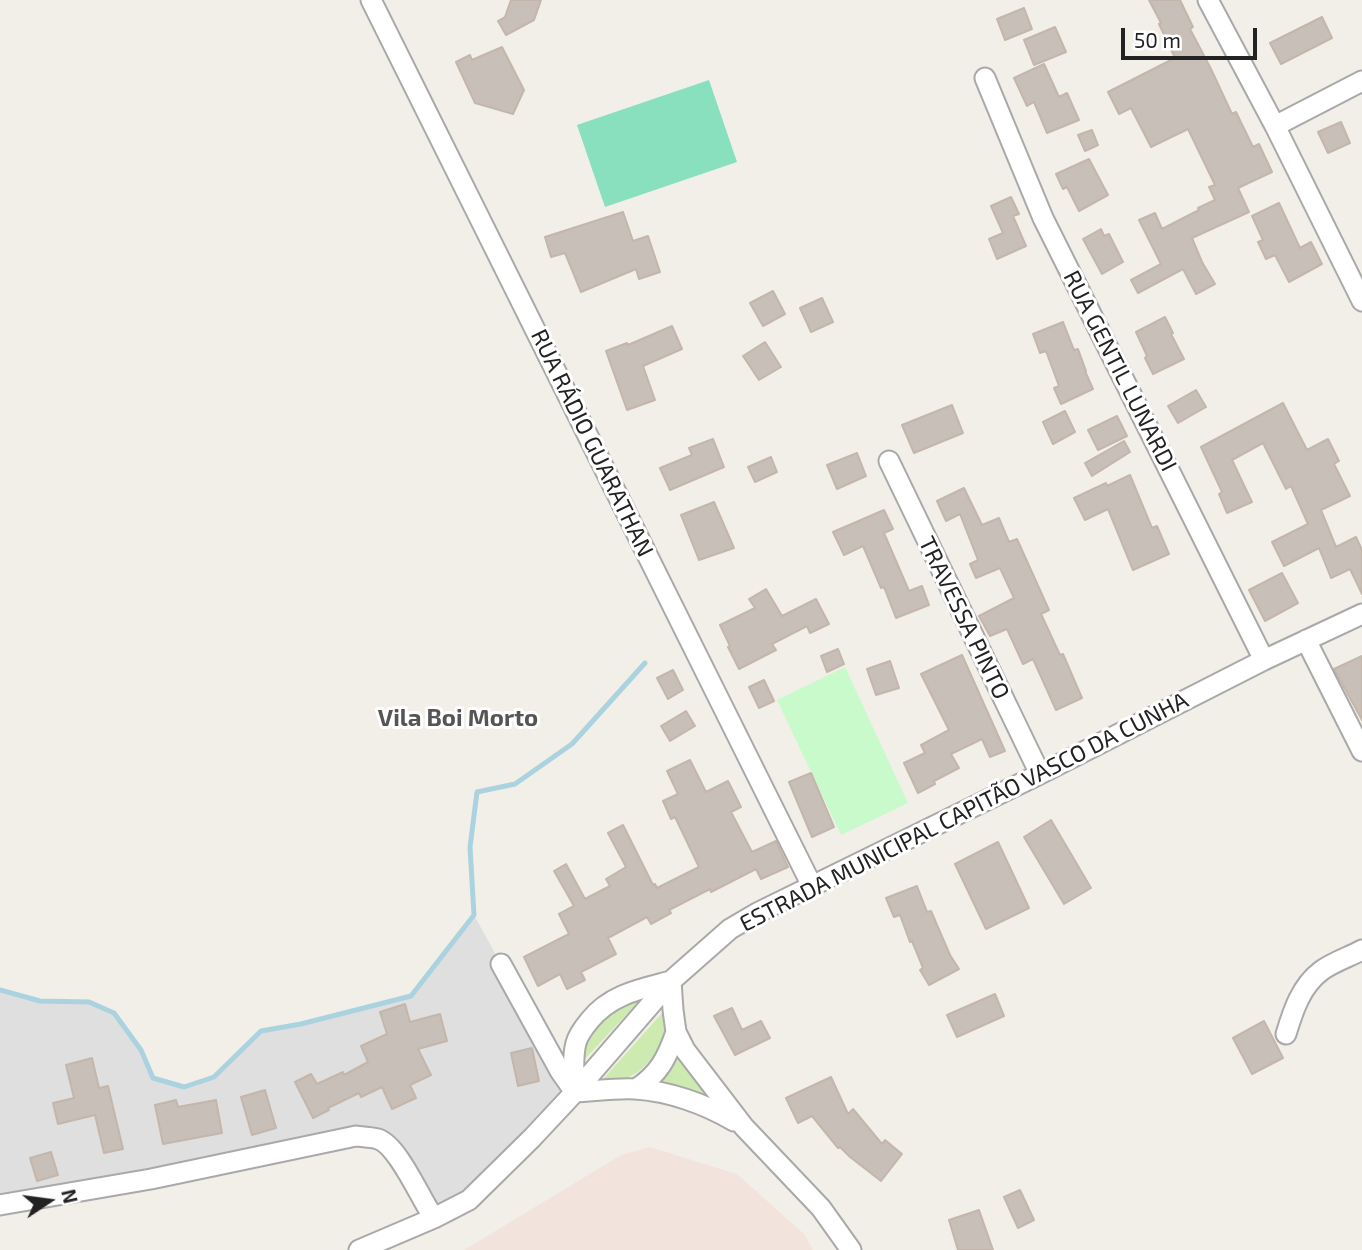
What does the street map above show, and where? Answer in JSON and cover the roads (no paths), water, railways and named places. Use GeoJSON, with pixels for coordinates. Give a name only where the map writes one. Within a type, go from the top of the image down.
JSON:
{"type":"FeatureCollection","features":[{"type":"Feature","properties":{"kind":"street","name":"RUA RÁDIO GUARATHAN"},"geometry":{"type":"LineString","coordinates":[[372,0],[812,886]]}},
{"type":"Feature","properties":{"kind":"street"},"geometry":{"type":"LineString","coordinates":[[1208,0],[1275,126],[1362,301]]}},
{"type":"Feature","properties":{"kind":"street","name":"RUA GENTIL LUNARDI"},"geometry":{"type":"LineString","coordinates":[[985,78],[1043,218],[1264,660]]}},
{"type":"Feature","properties":{"kind":"street"},"geometry":{"type":"LineString","coordinates":[[1275,126],[1362,81]]}},
{"type":"Feature","properties":{"kind":"street","name":"TRAVESSA PINTO"},"geometry":{"type":"LineString","coordinates":[[889,461],[1040,774]]}},
{"type":"Feature","properties":{"kind":"street","name":"ESTRADA MUNICIPAL CAPITÃO VASCO DA CUNHA"},"geometry":{"type":"LineString","coordinates":[[359,1250],[435,1218],[469,1200],[532,1138],[671,981],[730,929],[759,912],[1264,660],[1362,614]]}},
{"type":"Feature","properties":{"kind":"street"},"geometry":{"type":"LineString","coordinates":[[1306,640],[1362,751]]}},
{"type":"Feature","properties":{"kind":"street"},"geometry":{"type":"LineString","coordinates":[[1286,1034],[1303,989],[1321,971],[1362,950]]}},
{"type":"Feature","properties":{"kind":"street"},"geometry":{"type":"LineString","coordinates":[[501,964],[560,1071],[575,1091]]}},
{"type":"Feature","properties":{"kind":"street"},"geometry":{"type":"LineString","coordinates":[[575,1091],[576,1042],[598,1010],[627,992],[671,981],[676,1032],[685,1050],[744,1127],[821,1208],[850,1250]]}},
{"type":"Feature","properties":{"kind":"street"},"geometry":{"type":"LineString","coordinates":[[636,1089],[657,1072],[667,1056],[676,1032]]}},
{"type":"Feature","properties":{"kind":"street"},"geometry":{"type":"LineString","coordinates":[[575,1091],[636,1089],[687,1100],[713,1109],[744,1127]]}},
{"type":"Feature","properties":{"kind":"street"},"geometry":{"type":"LineString","coordinates":[[0,1205],[150,1179],[356,1136],[380,1139],[394,1153],[435,1218]]}},
{"type":"Feature","properties":{"kind":"waterway"},"geometry":{"type":"LineString","coordinates":[[0,990],[40,1001],[89,1002],[114,1013],[141,1050],[153,1078],[184,1087],[214,1077],[261,1031],[301,1024],[411,996],[474,915],[470,847],[477,792],[515,784],[572,744],[645,663]]}},
{"type":"Feature","properties":{"kind":"district","name":"Vila Boi Morto"},"geometry":{"type":"Point","coordinates":[458,718]}}]}
